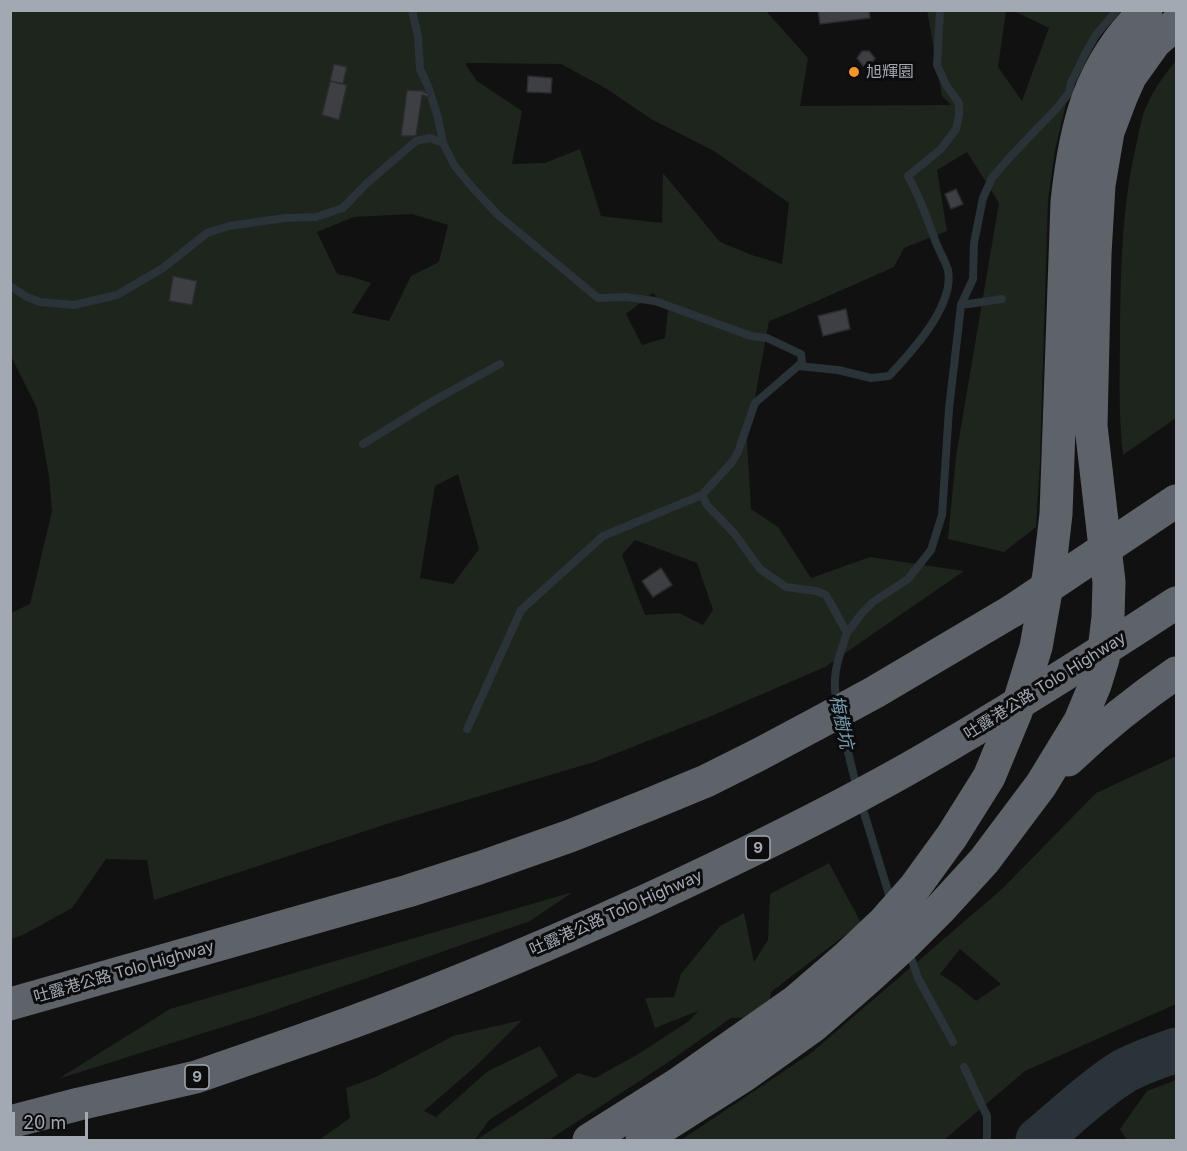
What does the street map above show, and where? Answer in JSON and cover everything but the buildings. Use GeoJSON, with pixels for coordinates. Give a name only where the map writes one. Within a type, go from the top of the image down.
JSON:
{"type":"FeatureCollection","features":[{"type":"Feature","properties":{"kind":"highway"},"geometry":{"type":"LineString","coordinates":[[642,1140],[743,1076],[813,1026],[858,968],[884,922],[915,887],[952,836],[989,777],[1016,712],[1036,646],[1048,574],[1056,514],[1067,202],[1074,153],[1085,105],[1100,70],[1121,37],[1146,10]]}},
{"type":"Feature","properties":{"kind":"highway"},"geometry":{"type":"LineString","coordinates":[[589,1140],[688,1077],[788,1008],[905,944],[984,861],[1041,784],[1080,721],[1103,659],[1108,617],[1109,582],[1091,426],[1095,254],[1104,152],[1108,132],[1130,77],[1155,42],[1176,24]]}},
{"type":"Feature","properties":{"kind":"highway","name":"吐露港公路 Tolo Highway"},"geometry":{"type":"LineString","coordinates":[[10,1005],[408,891],[570,836],[706,781],[875,692],[1012,611],[1176,501]]}},
{"type":"Feature","properties":{"kind":"highway","name":"吐露港公路 Tolo Highway"},"geometry":{"type":"LineString","coordinates":[[10,1122],[196,1077],[391,1009],[480,974],[598,922],[744,855],[919,762],[1054,682],[1176,603]]}},
{"type":"Feature","properties":{"kind":"highway"},"geometry":{"type":"LineString","coordinates":[[1041,784],[1112,720],[1176,673]]}},
{"type":"Feature","properties":{"kind":"shaded area"},"geometry":{"type":"Polygon","coordinates":[[[927,10],[1006,11],[998,67],[1022,101],[1049,28],[1014,11],[1119,11],[1094,43],[1074,80],[1055,150],[1048,200],[1036,527],[1004,552],[948,539],[956,456],[999,203],[967,152],[937,170],[947,231],[904,248],[894,267],[769,321],[747,441],[751,509],[778,527],[811,578],[870,557],[964,571],[825,667],[709,717],[594,762],[396,821],[154,900],[147,860],[106,859],[72,908],[23,935],[11,939],[11,613],[30,604],[52,511],[49,477],[37,408],[11,356],[11,11],[766,11],[808,58],[800,106],[951,105],[942,96],[927,10]],[[466,63],[477,81],[522,111],[512,164],[545,163],[580,149],[601,216],[662,223],[663,173],[720,242],[782,264],[789,203],[714,151],[651,119],[607,89],[561,64],[466,63]],[[412,214],[354,217],[317,232],[337,274],[371,283],[352,313],[389,321],[411,276],[439,262],[448,225],[412,214]],[[653,293],[626,314],[642,345],[665,338],[668,309],[653,293]],[[458,474],[435,486],[420,578],[453,584],[479,549],[458,474]],[[635,540],[622,555],[645,615],[679,613],[703,625],[713,610],[697,563],[635,540]]]}},
{"type":"Feature","properties":{"kind":"shaded area"},"geometry":{"type":"Polygon","coordinates":[[[1176,61],[1176,418],[1123,455],[1120,407],[1120,304],[1123,236],[1128,191],[1143,115],[1157,86],[1176,61]]]}},
{"type":"Feature","properties":{"kind":"shaded area"},"geometry":{"type":"Polygon","coordinates":[[[1176,756],[1176,1004],[1025,1071],[944,1140],[681,1140],[811,1053],[1002,889],[1096,793],[1176,756]],[[960,949],[940,974],[976,1001],[1001,984],[960,949]]]}},
{"type":"Feature","properties":{"kind":"shaded area"},"geometry":{"type":"Polygon","coordinates":[[[829,863],[861,923],[771,992],[767,1017],[731,1018],[549,1140],[476,1140],[578,1073],[595,1078],[640,1053],[689,1021],[698,1011],[655,1028],[645,998],[674,997],[681,974],[720,926],[744,913],[754,962],[768,940],[770,894],[829,863]]]}},
{"type":"Feature","properties":{"kind":"shaded area"},"geometry":{"type":"Polygon","coordinates":[[[573,892],[530,921],[264,1014],[58,1079],[170,1009],[573,892]]]}},
{"type":"Feature","properties":{"kind":"shaded area"},"geometry":{"type":"Polygon","coordinates":[[[522,1020],[477,1065],[424,1111],[436,1117],[488,1071],[540,1046],[558,1076],[489,1120],[475,1140],[319,1140],[350,1118],[346,1088],[376,1077],[453,1036],[522,1020]]]}},
{"type":"Feature","properties":{"kind":"shaded area"},"geometry":{"type":"Polygon","coordinates":[[[1176,1080],[1176,1140],[1127,1140],[1120,1129],[1147,1091],[1176,1080]]]}},
{"type":"Feature","properties":{"kind":"waterway"},"geometry":{"type":"LineString","coordinates":[[412,10],[418,36],[420,69],[438,118],[443,143],[454,165],[498,215],[598,298],[626,297],[655,301],[751,336],[767,338],[801,354],[802,362],[798,366]]}},
{"type":"Feature","properties":{"kind":"waterway"},"geometry":{"type":"LineString","coordinates":[[837,704],[835,676],[847,633],[826,595],[816,591],[786,587],[760,569],[734,533],[707,505],[702,495],[732,462],[738,452],[755,403],[798,366],[838,370],[871,378],[889,376],[919,341],[938,313],[945,298],[948,270],[908,176],[941,149],[956,129],[959,116],[959,103],[946,85],[937,65],[940,10]]}},
{"type":"Feature","properties":{"kind":"waterway"},"geometry":{"type":"LineString","coordinates":[[847,633],[873,602],[908,579],[931,550],[942,515],[949,409],[961,305],[973,279],[974,243],[983,198],[992,178],[1069,93],[1071,83],[1085,54],[1096,35],[1117,10]]}},
{"type":"Feature","properties":{"kind":"waterway"},"geometry":{"type":"LineString","coordinates":[[10,286],[40,302],[74,305],[117,295],[163,268],[207,233],[229,226],[285,218],[316,217],[343,208],[366,184],[416,141],[430,138],[443,143]]}},
{"type":"Feature","properties":{"kind":"waterway"},"geometry":{"type":"LineString","coordinates":[[961,305],[1002,299]]}},
{"type":"Feature","properties":{"kind":"waterway"},"geometry":{"type":"LineString","coordinates":[[363,444],[433,401],[500,364]]}},
{"type":"Feature","properties":{"kind":"waterway"},"geometry":{"type":"LineString","coordinates":[[467,729],[521,610],[603,536],[702,495]]}},
{"type":"Feature","properties":{"kind":"waterway","name":"梅樹坑"},"geometry":{"type":"LineString","coordinates":[[840,719],[857,789]]}},
{"type":"Feature","properties":{"kind":"waterway","name":"梅樹坑"},"geometry":{"type":"LineString","coordinates":[[861,803],[891,901]]}},
{"type":"Feature","properties":{"kind":"waterway","name":"梅樹坑"},"geometry":{"type":"LineString","coordinates":[[909,952],[918,978],[953,1042]]}},
{"type":"Feature","properties":{"kind":"waterway"},"geometry":{"type":"LineString","coordinates":[[1038,1140],[1110,1080],[1141,1063],[1176,1050]]}},
{"type":"Feature","properties":{"kind":"waterway","name":"梅樹坑"},"geometry":{"type":"LineString","coordinates":[[964,1067],[987,1116],[987,1140]]}},
{"type":"Feature","properties":{"kind":"place","name":"旭輝園"},"geometry":{"type":"Point","coordinates":[854,72]}}]}
